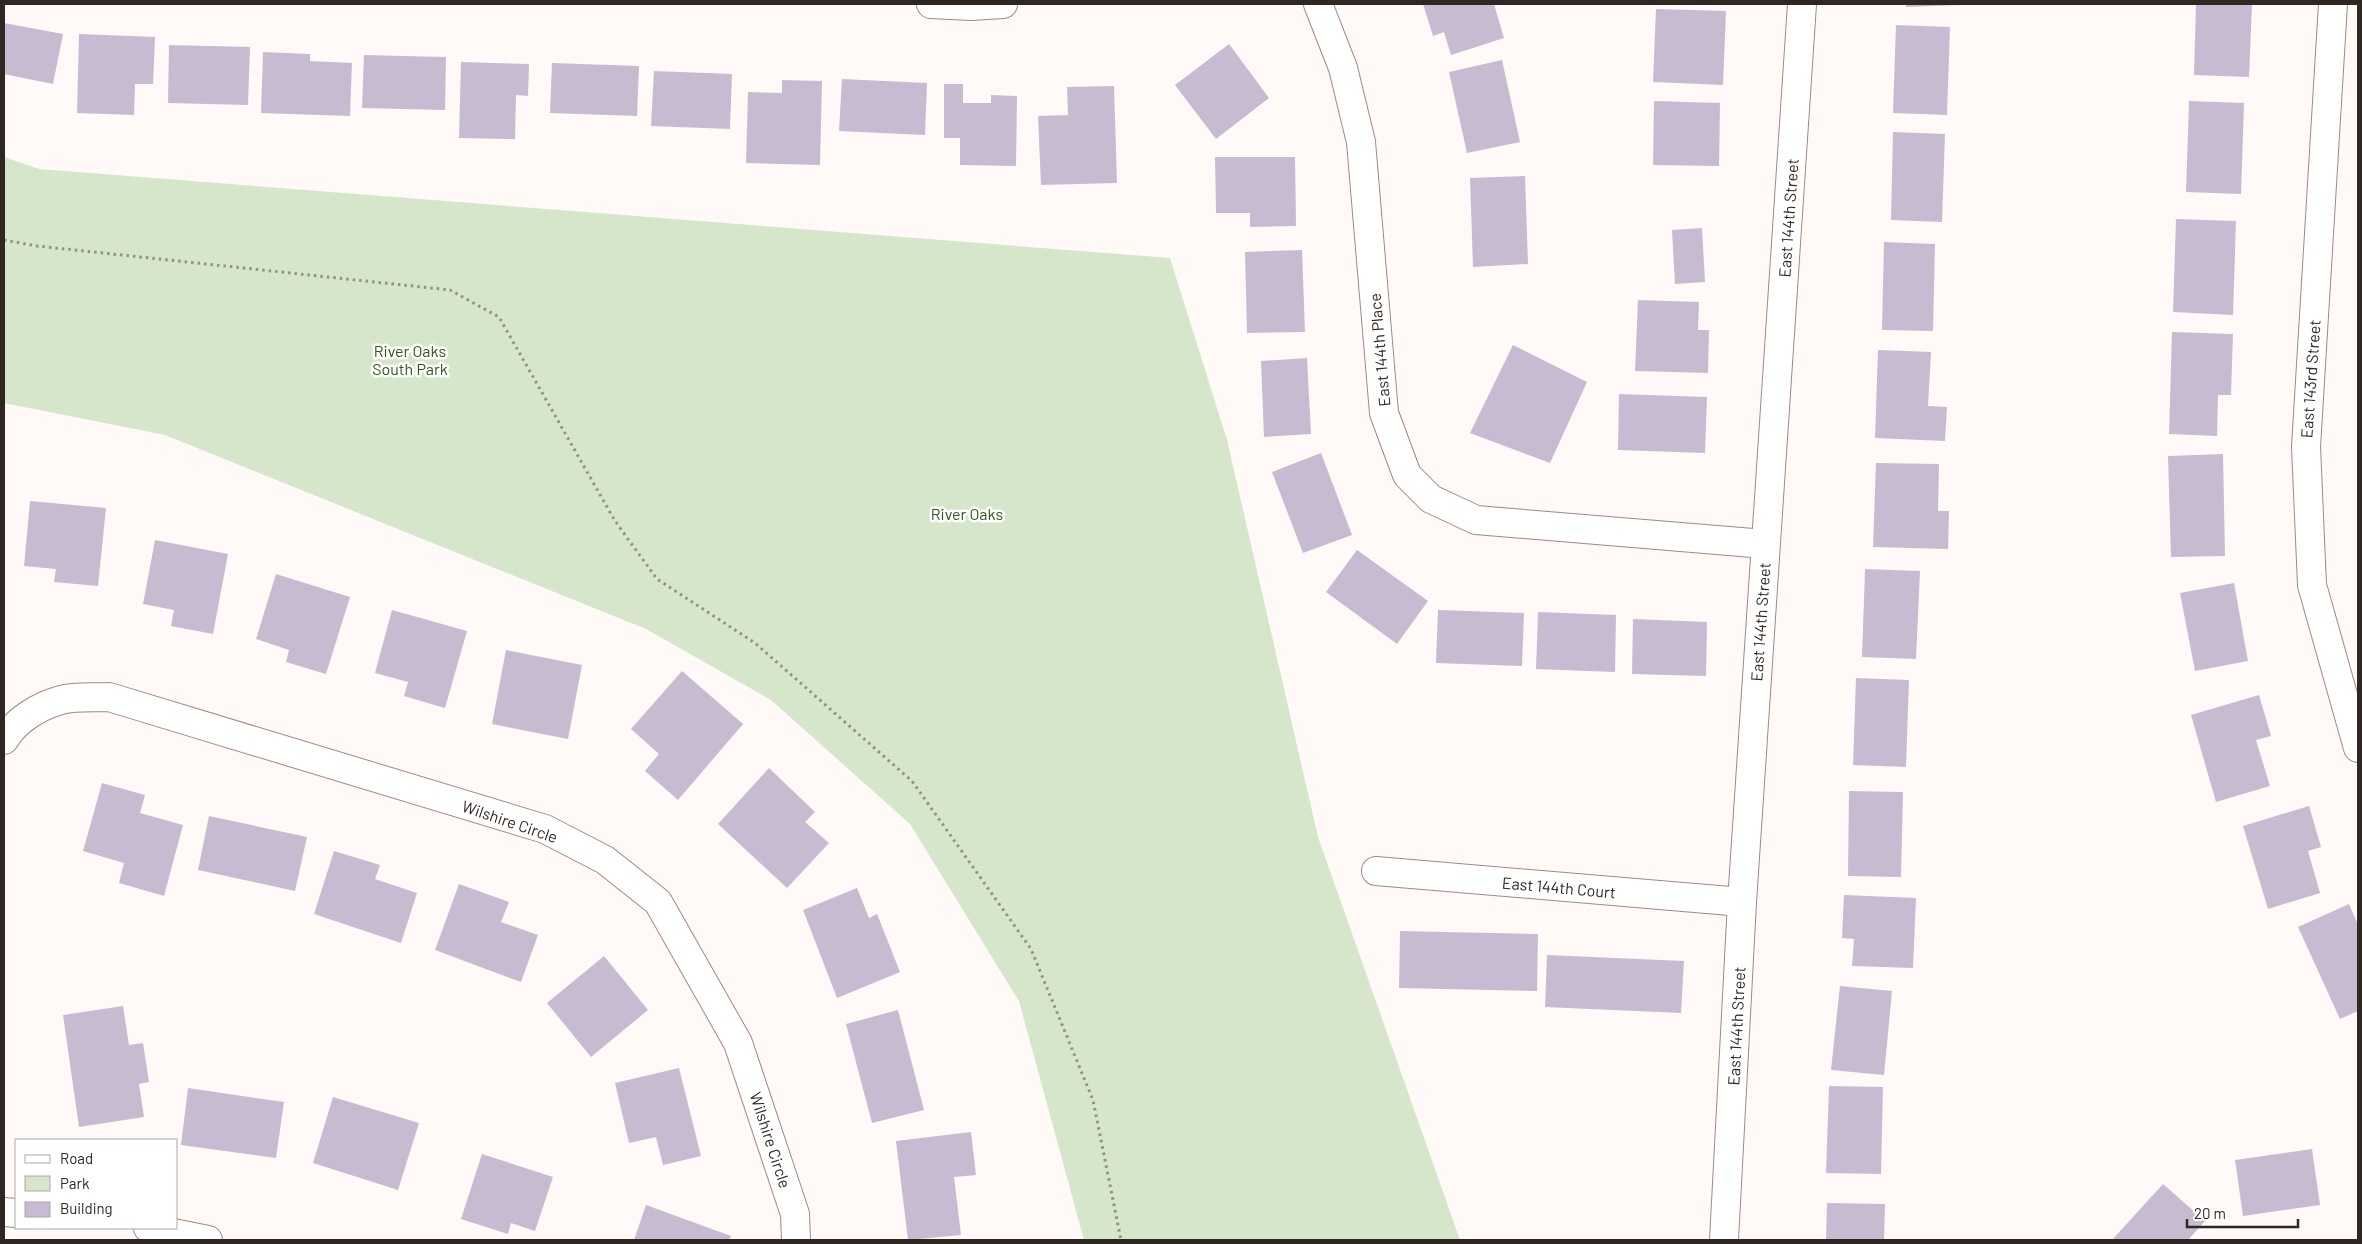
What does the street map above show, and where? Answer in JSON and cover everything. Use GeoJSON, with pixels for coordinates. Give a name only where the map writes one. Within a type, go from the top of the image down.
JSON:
{"type":"FeatureCollection","features":[{"type":"Feature","properties":{"kind":"street"},"geometry":{"type":"LineString","coordinates":[[931,4],[971,6],[1003,4]]}},
{"type":"Feature","properties":{"kind":"street","name":"East 144th Place"},"geometry":{"type":"LineString","coordinates":[[1318,4],[1343,68],[1361,142],[1384,413],[1407,475],[1431,499],[1476,520],[1765,544]]}},
{"type":"Feature","properties":{"kind":"street","name":"East 144th Street"},"geometry":{"type":"LineString","coordinates":[[1724,1240],[1742,902],[1802,4]]}},
{"type":"Feature","properties":{"kind":"street","name":"East 143rd Street"},"geometry":{"type":"LineString","coordinates":[[2333,4],[2306,446],[2312,585],[2358,748]]}},
{"type":"Feature","properties":{"kind":"street","name":"Wilshire Circle"},"geometry":{"type":"LineString","coordinates":[[4,740],[9,731],[31,713],[62,699],[109,697],[545,829],[605,860],[658,902],[738,1043],[795,1214],[796,1240]]}},
{"type":"Feature","properties":{"kind":"street","name":"East 144th Court"},"geometry":{"type":"LineString","coordinates":[[1376,872],[1742,902]]}},
{"type":"Feature","properties":{"kind":"street"},"geometry":{"type":"LineString","coordinates":[[153,1229],[208,1240]]}},
{"type":"Feature","properties":{"kind":"path"},"geometry":{"type":"LineString","coordinates":[[4,240],[46,248],[450,290],[499,316],[615,522],[657,578],[755,643],[912,781],[1031,949],[1093,1100],[1121,1240]]}},
{"type":"Feature","properties":{"kind":"green space","name":"River Oaks"},"geometry":{"type":"Polygon","coordinates":[[[4,157],[39,169],[1170,258],[1227,440],[1318,837],[1460,1240],[1084,1240],[1019,1001],[910,824],[771,700],[646,629],[165,435],[4,403],[4,157]]]}},
{"type":"Feature","properties":{"kind":"building"},"geometry":{"type":"Polygon","coordinates":[[[1423,4],[1494,4],[1504,38],[1451,55],[1444,32],[1433,36],[1423,4]]]}},
{"type":"Feature","properties":{"kind":"building"},"geometry":{"type":"Polygon","coordinates":[[[1906,4],[1961,4],[1961,5],[1906,7],[1906,4]]]}},
{"type":"Feature","properties":{"kind":"building"},"geometry":{"type":"Polygon","coordinates":[[[2196,4],[2252,4],[2249,77],[2194,75],[2196,4]]]}},
{"type":"Feature","properties":{"kind":"building"},"geometry":{"type":"Polygon","coordinates":[[[1656,9],[1726,11],[1723,85],[1653,82],[1656,9]]]}},
{"type":"Feature","properties":{"kind":"building"},"geometry":{"type":"Polygon","coordinates":[[[4,23],[63,34],[53,84],[4,74],[4,23]]]}},
{"type":"Feature","properties":{"kind":"building"},"geometry":{"type":"Polygon","coordinates":[[[1896,25],[1950,27],[1947,115],[1893,113],[1896,25]]]}},
{"type":"Feature","properties":{"kind":"building"},"geometry":{"type":"Polygon","coordinates":[[[79,34],[155,37],[153,84],[135,84],[134,115],[77,113],[79,34]]]}},
{"type":"Feature","properties":{"kind":"building"},"geometry":{"type":"Polygon","coordinates":[[[1229,44],[1269,98],[1216,139],[1175,85],[1229,44]]]}},
{"type":"Feature","properties":{"kind":"building"},"geometry":{"type":"Polygon","coordinates":[[[169,45],[250,47],[248,105],[168,103],[169,45]]]}},
{"type":"Feature","properties":{"kind":"building"},"geometry":{"type":"Polygon","coordinates":[[[263,52],[310,54],[310,61],[352,63],[350,116],[261,113],[263,52]]]}},
{"type":"Feature","properties":{"kind":"building"},"geometry":{"type":"Polygon","coordinates":[[[364,55],[446,57],[445,110],[362,108],[364,55]]]}},
{"type":"Feature","properties":{"kind":"building"},"geometry":{"type":"Polygon","coordinates":[[[1502,60],[1520,142],[1467,153],[1449,72],[1502,60]]]}},
{"type":"Feature","properties":{"kind":"building"},"geometry":{"type":"Polygon","coordinates":[[[461,62],[529,64],[528,96],[516,95],[515,139],[459,138],[461,62]]]}},
{"type":"Feature","properties":{"kind":"building"},"geometry":{"type":"Polygon","coordinates":[[[552,63],[639,66],[637,116],[550,113],[552,63]]]}},
{"type":"Feature","properties":{"kind":"building"},"geometry":{"type":"Polygon","coordinates":[[[654,71],[732,74],[730,129],[651,126],[654,71]]]}},
{"type":"Feature","properties":{"kind":"building"},"geometry":{"type":"Polygon","coordinates":[[[842,79],[927,83],[925,135],[839,131],[842,79]]]}},
{"type":"Feature","properties":{"kind":"building"},"geometry":{"type":"Polygon","coordinates":[[[782,80],[822,81],[820,165],[746,163],[748,92],[782,93],[782,80]]]}},
{"type":"Feature","properties":{"kind":"building"},"geometry":{"type":"Polygon","coordinates":[[[944,84],[963,84],[963,103],[991,103],[991,95],[1017,96],[1016,166],[960,165],[960,138],[944,138],[944,84]]]}},
{"type":"Feature","properties":{"kind":"building"},"geometry":{"type":"Polygon","coordinates":[[[1114,86],[1117,183],[1041,185],[1038,116],[1068,115],[1067,87],[1114,86]]]}},
{"type":"Feature","properties":{"kind":"building"},"geometry":{"type":"Polygon","coordinates":[[[1654,101],[1720,103],[1719,166],[1653,165],[1654,101]]]}},
{"type":"Feature","properties":{"kind":"building"},"geometry":{"type":"Polygon","coordinates":[[[2189,101],[2244,103],[2241,194],[2186,192],[2189,101]]]}},
{"type":"Feature","properties":{"kind":"building"},"geometry":{"type":"Polygon","coordinates":[[[1893,132],[1945,134],[1942,222],[1891,220],[1893,132]]]}},
{"type":"Feature","properties":{"kind":"building"},"geometry":{"type":"Polygon","coordinates":[[[1215,157],[1295,157],[1296,226],[1250,227],[1250,213],[1216,213],[1215,157]]]}},
{"type":"Feature","properties":{"kind":"building"},"geometry":{"type":"Polygon","coordinates":[[[1525,176],[1528,264],[1473,267],[1470,178],[1525,176]]]}},
{"type":"Feature","properties":{"kind":"building"},"geometry":{"type":"Polygon","coordinates":[[[2176,219],[2236,221],[2233,315],[2173,312],[2176,219]]]}},
{"type":"Feature","properties":{"kind":"building"},"geometry":{"type":"Polygon","coordinates":[[[1702,228],[1705,282],[1675,284],[1672,230],[1702,228]]]}},
{"type":"Feature","properties":{"kind":"building"},"geometry":{"type":"Polygon","coordinates":[[[1884,242],[1935,244],[1933,331],[1882,330],[1884,242]]]}},
{"type":"Feature","properties":{"kind":"building"},"geometry":{"type":"Polygon","coordinates":[[[1302,250],[1305,332],[1247,333],[1245,252],[1302,250]]]}},
{"type":"Feature","properties":{"kind":"building"},"geometry":{"type":"Polygon","coordinates":[[[1638,300],[1699,302],[1698,330],[1709,330],[1708,373],[1635,371],[1638,300]]]}},
{"type":"Feature","properties":{"kind":"building"},"geometry":{"type":"Polygon","coordinates":[[[2172,332],[2233,334],[2231,395],[2218,395],[2217,436],[2169,434],[2172,332]]]}},
{"type":"Feature","properties":{"kind":"building"},"geometry":{"type":"Polygon","coordinates":[[[1513,345],[1587,382],[1550,463],[1470,433],[1513,345]]]}},
{"type":"Feature","properties":{"kind":"building"},"geometry":{"type":"Polygon","coordinates":[[[1878,350],[1931,352],[1928,406],[1947,407],[1945,441],[1875,438],[1878,350]]]}},
{"type":"Feature","properties":{"kind":"building"},"geometry":{"type":"Polygon","coordinates":[[[1307,358],[1311,434],[1264,437],[1261,361],[1307,358]]]}},
{"type":"Feature","properties":{"kind":"building"},"geometry":{"type":"Polygon","coordinates":[[[1619,394],[1707,397],[1705,453],[1618,450],[1619,394]]]}},
{"type":"Feature","properties":{"kind":"building"},"geometry":{"type":"Polygon","coordinates":[[[1321,453],[1352,535],[1303,553],[1272,472],[1321,453]]]}},
{"type":"Feature","properties":{"kind":"building"},"geometry":{"type":"Polygon","coordinates":[[[2223,454],[2225,556],[2171,557],[2168,456],[2223,454]]]}},
{"type":"Feature","properties":{"kind":"building"},"geometry":{"type":"Polygon","coordinates":[[[1876,463],[1939,464],[1938,511],[1949,511],[1948,549],[1873,547],[1876,463]]]}},
{"type":"Feature","properties":{"kind":"building"},"geometry":{"type":"Polygon","coordinates":[[[30,501],[106,508],[98,586],[54,582],[56,569],[24,566],[30,501]]]}},
{"type":"Feature","properties":{"kind":"building"},"geometry":{"type":"Polygon","coordinates":[[[155,540],[228,554],[213,634],[171,626],[174,610],[143,604],[155,540]]]}},
{"type":"Feature","properties":{"kind":"building"},"geometry":{"type":"Polygon","coordinates":[[[1357,550],[1428,601],[1397,644],[1326,592],[1357,550]]]}},
{"type":"Feature","properties":{"kind":"building"},"geometry":{"type":"Polygon","coordinates":[[[1865,569],[1920,571],[1916,659],[1862,657],[1865,569]]]}},
{"type":"Feature","properties":{"kind":"building"},"geometry":{"type":"Polygon","coordinates":[[[276,574],[350,597],[326,674],[286,662],[289,650],[256,639],[276,574]]]}},
{"type":"Feature","properties":{"kind":"building"},"geometry":{"type":"Polygon","coordinates":[[[2234,583],[2248,661],[2195,671],[2180,593],[2234,583]]]}},
{"type":"Feature","properties":{"kind":"building"},"geometry":{"type":"Polygon","coordinates":[[[392,610],[467,631],[445,708],[404,696],[408,682],[375,673],[392,610]]]}},
{"type":"Feature","properties":{"kind":"building"},"geometry":{"type":"Polygon","coordinates":[[[1438,610],[1524,613],[1522,666],[1436,663],[1438,610]]]}},
{"type":"Feature","properties":{"kind":"building"},"geometry":{"type":"Polygon","coordinates":[[[1538,612],[1616,615],[1615,672],[1536,669],[1538,612]]]}},
{"type":"Feature","properties":{"kind":"building"},"geometry":{"type":"Polygon","coordinates":[[[1633,619],[1707,622],[1706,676],[1632,674],[1633,619]]]}},
{"type":"Feature","properties":{"kind":"building"},"geometry":{"type":"Polygon","coordinates":[[[506,650],[582,665],[568,739],[492,724],[506,650]]]}},
{"type":"Feature","properties":{"kind":"building"},"geometry":{"type":"Polygon","coordinates":[[[682,671],[743,724],[678,800],[645,771],[659,754],[631,729],[682,671]]]}},
{"type":"Feature","properties":{"kind":"building"},"geometry":{"type":"Polygon","coordinates":[[[1856,678],[1909,680],[1906,767],[1853,765],[1856,678]]]}},
{"type":"Feature","properties":{"kind":"building"},"geometry":{"type":"Polygon","coordinates":[[[2259,695],[2271,736],[2256,740],[2270,786],[2216,802],[2191,715],[2259,695]]]}},
{"type":"Feature","properties":{"kind":"building"},"geometry":{"type":"Polygon","coordinates":[[[769,768],[815,812],[805,822],[829,843],[787,888],[718,824],[769,768]]]}},
{"type":"Feature","properties":{"kind":"building"},"geometry":{"type":"Polygon","coordinates":[[[102,783],[145,795],[140,813],[183,825],[164,896],[119,883],[124,863],[83,851],[102,783]]]}},
{"type":"Feature","properties":{"kind":"building"},"geometry":{"type":"Polygon","coordinates":[[[1849,791],[1903,792],[1901,877],[1848,876],[1849,791]]]}},
{"type":"Feature","properties":{"kind":"building"},"geometry":{"type":"Polygon","coordinates":[[[2309,806],[2321,847],[2308,851],[2320,893],[2268,909],[2243,826],[2309,806]]]}},
{"type":"Feature","properties":{"kind":"building"},"geometry":{"type":"Polygon","coordinates":[[[209,816],[307,837],[295,891],[198,870],[209,816]]]}},
{"type":"Feature","properties":{"kind":"building"},"geometry":{"type":"Polygon","coordinates":[[[334,851],[380,865],[375,879],[417,893],[401,943],[314,914],[334,851]]]}},
{"type":"Feature","properties":{"kind":"building"},"geometry":{"type":"Polygon","coordinates":[[[459,884],[509,902],[501,922],[538,935],[521,982],[435,950],[459,884]]]}},
{"type":"Feature","properties":{"kind":"building"},"geometry":{"type":"Polygon","coordinates":[[[857,888],[869,918],[877,914],[900,972],[837,998],[803,910],[857,888]]]}},
{"type":"Feature","properties":{"kind":"building"},"geometry":{"type":"Polygon","coordinates":[[[1844,895],[1916,898],[1913,968],[1852,966],[1854,939],[1842,938],[1844,895]]]}},
{"type":"Feature","properties":{"kind":"building"},"geometry":{"type":"Polygon","coordinates":[[[2349,904],[2358,925],[2358,1011],[2340,1019],[2298,927],[2349,904]]]}},
{"type":"Feature","properties":{"kind":"building"},"geometry":{"type":"Polygon","coordinates":[[[1400,931],[1538,934],[1537,991],[1399,988],[1400,931]]]}},
{"type":"Feature","properties":{"kind":"building"},"geometry":{"type":"Polygon","coordinates":[[[1547,955],[1684,961],[1681,1013],[1545,1007],[1547,955]]]}},
{"type":"Feature","properties":{"kind":"building"},"geometry":{"type":"Polygon","coordinates":[[[604,956],[648,1010],[591,1057],[547,1003],[604,956]]]}},
{"type":"Feature","properties":{"kind":"building"},"geometry":{"type":"Polygon","coordinates":[[[1840,986],[1892,991],[1884,1075],[1831,1070],[1840,986]]]}},
{"type":"Feature","properties":{"kind":"building"},"geometry":{"type":"Polygon","coordinates":[[[123,1006],[129,1045],[143,1043],[149,1082],[139,1084],[144,1117],[79,1127],[63,1015],[123,1006]]]}},
{"type":"Feature","properties":{"kind":"building"},"geometry":{"type":"Polygon","coordinates":[[[898,1010],[924,1110],[872,1123],[846,1024],[898,1010]]]}},
{"type":"Feature","properties":{"kind":"building"},"geometry":{"type":"Polygon","coordinates":[[[679,1068],[701,1156],[663,1165],[656,1137],[629,1143],[615,1083],[679,1068]]]}},
{"type":"Feature","properties":{"kind":"building"},"geometry":{"type":"Polygon","coordinates":[[[1829,1086],[1883,1087],[1881,1174],[1826,1173],[1829,1086]]]}},
{"type":"Feature","properties":{"kind":"building"},"geometry":{"type":"Polygon","coordinates":[[[188,1088],[284,1102],[276,1158],[181,1145],[188,1088]]]}},
{"type":"Feature","properties":{"kind":"building"},"geometry":{"type":"Polygon","coordinates":[[[333,1097],[419,1123],[398,1190],[313,1163],[333,1097]]]}},
{"type":"Feature","properties":{"kind":"building"},"geometry":{"type":"Polygon","coordinates":[[[971,1132],[976,1175],[954,1177],[961,1235],[908,1240],[896,1141],[971,1132]]]}},
{"type":"Feature","properties":{"kind":"building"},"geometry":{"type":"Polygon","coordinates":[[[2312,1149],[2320,1205],[2243,1216],[2235,1160],[2312,1149]]]}},
{"type":"Feature","properties":{"kind":"building"},"geometry":{"type":"Polygon","coordinates":[[[482,1154],[553,1177],[535,1231],[511,1223],[508,1234],[461,1219],[482,1154]]]}},
{"type":"Feature","properties":{"kind":"building"},"geometry":{"type":"Polygon","coordinates":[[[2163,1184],[2205,1221],[2188,1240],[2112,1240],[2163,1184]]]}},
{"type":"Feature","properties":{"kind":"building"},"geometry":{"type":"Polygon","coordinates":[[[1827,1203],[1885,1204],[1884,1240],[1826,1240],[1827,1203]]]}},
{"type":"Feature","properties":{"kind":"building"},"geometry":{"type":"Polygon","coordinates":[[[646,1205],[731,1236],[729,1240],[634,1240],[646,1205]]]}},
{"type":"Feature","properties":{"kind":"park label","name":"River Oaks South Park"},"geometry":{"type":"Point","coordinates":[410,359]}}]}
